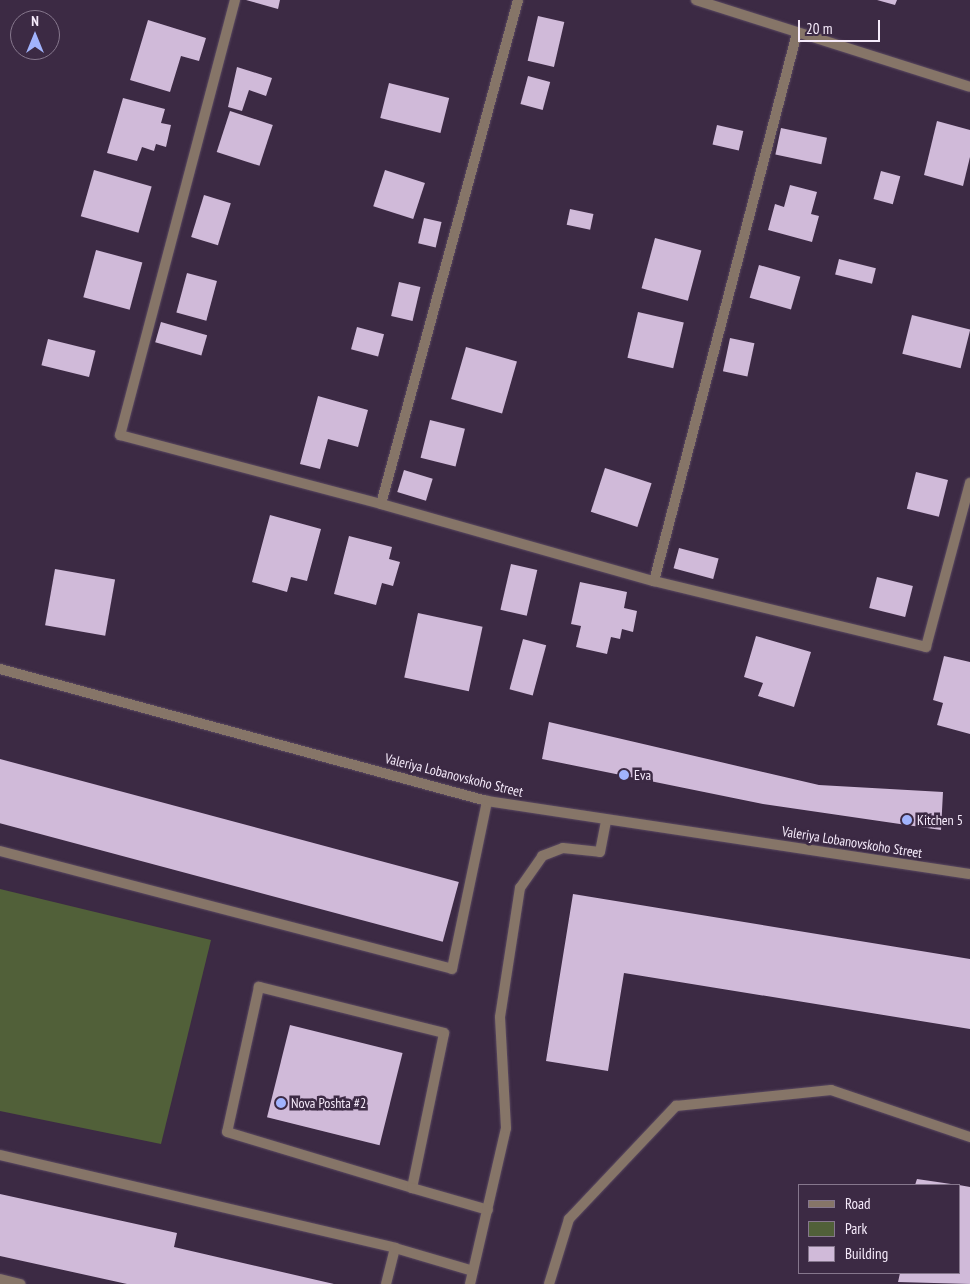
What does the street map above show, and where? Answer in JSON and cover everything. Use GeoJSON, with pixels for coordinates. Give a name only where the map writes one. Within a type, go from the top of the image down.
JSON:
{"type":"FeatureCollection","features":[{"type":"Feature","properties":{"kind":"street"},"geometry":{"type":"LineString","coordinates":[[235,0],[120,435],[381,504],[654,580],[926,647],[970,483]]}},
{"type":"Feature","properties":{"kind":"street"},"geometry":{"type":"LineString","coordinates":[[381,504],[518,0]]}},
{"type":"Feature","properties":{"kind":"street"},"geometry":{"type":"LineString","coordinates":[[696,0],[970,87]]}},
{"type":"Feature","properties":{"kind":"street"},"geometry":{"type":"LineString","coordinates":[[654,580],[797,33]]}},
{"type":"Feature","properties":{"kind":"street","name":"Valeriya Lobanovskoho Street"},"geometry":{"type":"LineString","coordinates":[[0,669],[487,801],[970,874]]}},
{"type":"Feature","properties":{"kind":"street"},"geometry":{"type":"LineString","coordinates":[[0,851],[452,969],[487,801]]}},
{"type":"Feature","properties":{"kind":"street"},"geometry":{"type":"LineString","coordinates":[[470,1284],[506,1128],[500,1017],[520,888],[542,856],[563,848],[600,852],[606,820]]}},
{"type":"Feature","properties":{"kind":"street"},"geometry":{"type":"LineString","coordinates":[[412,1188],[444,1033],[259,987],[227,1132],[412,1188],[488,1210]]}},
{"type":"Feature","properties":{"kind":"street"},"geometry":{"type":"LineString","coordinates":[[549,1284],[569,1219],[676,1106],[831,1090],[970,1137]]}},
{"type":"Feature","properties":{"kind":"street"},"geometry":{"type":"LineString","coordinates":[[0,1155],[395,1248],[473,1271]]}},
{"type":"Feature","properties":{"kind":"street"},"geometry":{"type":"LineString","coordinates":[[386,1284],[395,1248]]}},
{"type":"Feature","properties":{"kind":"street"},"geometry":{"type":"LineString","coordinates":[[0,1279],[20,1284]]}},
{"type":"Feature","properties":{"kind":"green space"},"geometry":{"type":"Polygon","coordinates":[[[0,889],[211,940],[161,1144],[0,1111],[0,889]]]}},
{"type":"Feature","properties":{"kind":"building"},"geometry":{"type":"Polygon","coordinates":[[[246,0],[280,0],[278,9],[246,0]]]}},
{"type":"Feature","properties":{"kind":"building"},"geometry":{"type":"Polygon","coordinates":[[[877,0],[897,0],[895,5],[877,0]]]}},
{"type":"Feature","properties":{"kind":"building"},"geometry":{"type":"Polygon","coordinates":[[[538,16],[564,22],[554,67],[528,61],[538,16]]]}},
{"type":"Feature","properties":{"kind":"building"},"geometry":{"type":"Polygon","coordinates":[[[148,20],[206,38],[199,61],[181,56],[170,92],[130,80],[148,20]]]}},
{"type":"Feature","properties":{"kind":"building"},"geometry":{"type":"Polygon","coordinates":[[[237,67],[272,78],[266,96],[249,90],[242,111],[228,107],[237,67]]]}},
{"type":"Feature","properties":{"kind":"building"},"geometry":{"type":"Polygon","coordinates":[[[528,76],[550,82],[543,110],[520,104],[528,76]]]}},
{"type":"Feature","properties":{"kind":"building"},"geometry":{"type":"Polygon","coordinates":[[[389,83],[449,98],[440,133],[380,118],[389,83]]]}},
{"type":"Feature","properties":{"kind":"building"},"geometry":{"type":"Polygon","coordinates":[[[123,98],[165,109],[161,123],[171,125],[166,147],[156,144],[154,151],[142,147],[137,161],[107,153],[123,98]]]}},
{"type":"Feature","properties":{"kind":"building"},"geometry":{"type":"Polygon","coordinates":[[[230,111],[273,125],[260,166],[217,152],[230,111]]]}},
{"type":"Feature","properties":{"kind":"building"},"geometry":{"type":"Polygon","coordinates":[[[937,121],[970,130],[970,157],[963,186],[924,175],[937,121]]]}},
{"type":"Feature","properties":{"kind":"building"},"geometry":{"type":"Polygon","coordinates":[[[717,125],[743,131],[739,151],[713,144],[717,125]]]}},
{"type":"Feature","properties":{"kind":"building"},"geometry":{"type":"Polygon","coordinates":[[[781,128],[827,138],[821,164],[775,154],[781,128]]]}},
{"type":"Feature","properties":{"kind":"building"},"geometry":{"type":"Polygon","coordinates":[[[94,170],[152,187],[138,233],[81,216],[94,170]]]}},
{"type":"Feature","properties":{"kind":"building"},"geometry":{"type":"Polygon","coordinates":[[[385,170],[425,183],[413,219],[373,206],[385,170]]]}},
{"type":"Feature","properties":{"kind":"building"},"geometry":{"type":"Polygon","coordinates":[[[881,171],[900,176],[893,204],[873,199],[881,171]]]}},
{"type":"Feature","properties":{"kind":"building"},"geometry":{"type":"Polygon","coordinates":[[[790,185],[817,192],[811,214],[819,216],[812,242],[768,230],[775,204],[784,207],[790,185]]]}},
{"type":"Feature","properties":{"kind":"building"},"geometry":{"type":"Polygon","coordinates":[[[204,195],[231,203],[218,245],[191,237],[204,195]]]}},
{"type":"Feature","properties":{"kind":"building"},"geometry":{"type":"Polygon","coordinates":[[[570,209],[593,214],[590,230],[567,225],[570,209]]]}},
{"type":"Feature","properties":{"kind":"building"},"geometry":{"type":"Polygon","coordinates":[[[424,218],[442,222],[436,247],[418,243],[424,218]]]}},
{"type":"Feature","properties":{"kind":"building"},"geometry":{"type":"Polygon","coordinates":[[[655,238],[701,250],[688,301],[642,288],[655,238]]]}},
{"type":"Feature","properties":{"kind":"building"},"geometry":{"type":"Polygon","coordinates":[[[96,250],[142,262],[130,310],[83,297],[96,250]]]}},
{"type":"Feature","properties":{"kind":"building"},"geometry":{"type":"Polygon","coordinates":[[[839,259],[876,268],[872,284],[835,275],[839,259]]]}},
{"type":"Feature","properties":{"kind":"building"},"geometry":{"type":"Polygon","coordinates":[[[759,265],[800,277],[791,310],[750,298],[759,265]]]}},
{"type":"Feature","properties":{"kind":"building"},"geometry":{"type":"Polygon","coordinates":[[[187,273],[217,281],[206,321],[176,313],[187,273]]]}},
{"type":"Feature","properties":{"kind":"building"},"geometry":{"type":"Polygon","coordinates":[[[399,282],[420,287],[413,321],[391,316],[399,282]]]}},
{"type":"Feature","properties":{"kind":"building"},"geometry":{"type":"Polygon","coordinates":[[[638,312],[684,323],[673,368],[627,358],[638,312]]]}},
{"type":"Feature","properties":{"kind":"building"},"geometry":{"type":"Polygon","coordinates":[[[912,315],[970,329],[961,368],[902,354],[912,315]]]}},
{"type":"Feature","properties":{"kind":"building"},"geometry":{"type":"Polygon","coordinates":[[[161,322],[207,335],[201,355],[155,342],[161,322]]]}},
{"type":"Feature","properties":{"kind":"building"},"geometry":{"type":"Polygon","coordinates":[[[357,327],[384,334],[378,356],[351,349],[357,327]]]}},
{"type":"Feature","properties":{"kind":"building"},"geometry":{"type":"Polygon","coordinates":[[[730,338],[754,343],[747,376],[723,371],[730,338]]]}},
{"type":"Feature","properties":{"kind":"building"},"geometry":{"type":"Polygon","coordinates":[[[48,339],[96,351],[89,377],[41,365],[48,339]]]}},
{"type":"Feature","properties":{"kind":"building"},"geometry":{"type":"Polygon","coordinates":[[[466,347],[517,362],[502,414],[451,399],[466,347]]]}},
{"type":"Feature","properties":{"kind":"building"},"geometry":{"type":"Polygon","coordinates":[[[318,396],[368,410],[358,447],[328,439],[320,469],[300,464],[318,396]]]}},
{"type":"Feature","properties":{"kind":"building"},"geometry":{"type":"Polygon","coordinates":[[[430,420],[465,429],[455,467],[421,458],[430,420]]]}},
{"type":"Feature","properties":{"kind":"building"},"geometry":{"type":"Polygon","coordinates":[[[605,468],[652,483],[637,527],[591,512],[605,468]]]}},
{"type":"Feature","properties":{"kind":"building"},"geometry":{"type":"Polygon","coordinates":[[[404,470],[433,479],[426,501],[397,492],[404,470]]]}},
{"type":"Feature","properties":{"kind":"building"},"geometry":{"type":"Polygon","coordinates":[[[916,472],[948,480],[939,517],[907,509],[916,472]]]}},
{"type":"Feature","properties":{"kind":"building"},"geometry":{"type":"Polygon","coordinates":[[[270,515],[321,529],[307,581],[291,577],[287,592],[252,582],[270,515]]]}},
{"type":"Feature","properties":{"kind":"building"},"geometry":{"type":"Polygon","coordinates":[[[349,536],[392,547],[389,559],[400,562],[393,586],[382,583],[376,605],[334,594],[349,536]]]}},
{"type":"Feature","properties":{"kind":"building"},"geometry":{"type":"Polygon","coordinates":[[[679,548],[719,559],[713,579],[674,568],[679,548]]]}},
{"type":"Feature","properties":{"kind":"building"},"geometry":{"type":"Polygon","coordinates":[[[511,564],[537,570],[527,616],[500,610],[511,564]]]}},
{"type":"Feature","properties":{"kind":"building"},"geometry":{"type":"Polygon","coordinates":[[[55,569],[115,580],[105,636],[45,625],[55,569]]]}},
{"type":"Feature","properties":{"kind":"building"},"geometry":{"type":"Polygon","coordinates":[[[877,577],[913,586],[905,617],[869,608],[877,577]]]}},
{"type":"Feature","properties":{"kind":"building"},"geometry":{"type":"Polygon","coordinates":[[[580,582],[627,592],[624,608],[637,611],[633,632],[622,629],[620,639],[611,637],[607,654],[576,647],[581,626],[571,624],[580,582]]]}},
{"type":"Feature","properties":{"kind":"building"},"geometry":{"type":"Polygon","coordinates":[[[418,613],[483,627],[469,691],[404,678],[418,613]]]}},
{"type":"Feature","properties":{"kind":"building"},"geometry":{"type":"Polygon","coordinates":[[[756,636],[811,652],[794,707],[758,696],[763,683],[744,677],[756,636]]]}},
{"type":"Feature","properties":{"kind":"building"},"geometry":{"type":"Polygon","coordinates":[[[523,639],[546,645],[533,695],[510,689],[523,639]]]}},
{"type":"Feature","properties":{"kind":"building"},"geometry":{"type":"Polygon","coordinates":[[[944,656],[970,662],[970,734],[937,725],[943,703],[933,700],[944,656]]]}},
{"type":"Feature","properties":{"kind":"building"},"geometry":{"type":"Polygon","coordinates":[[[549,722],[819,785],[943,792],[941,830],[763,804],[542,759],[549,722]]]}},
{"type":"Feature","properties":{"kind":"building"},"geometry":{"type":"Polygon","coordinates":[[[0,759],[459,882],[443,942],[0,823],[0,759]]]}},
{"type":"Feature","properties":{"kind":"building"},"geometry":{"type":"Polygon","coordinates":[[[573,894],[970,959],[970,1029],[624,973],[608,1071],[546,1061],[573,894]]]}},
{"type":"Feature","properties":{"kind":"building"},"geometry":{"type":"Polygon","coordinates":[[[290,1025],[403,1053],[380,1145],[267,1117],[290,1025]]]}},
{"type":"Feature","properties":{"kind":"building"},"geometry":{"type":"Polygon","coordinates":[[[917,1179],[951,1184],[915,1184],[917,1179]]]}},
{"type":"Feature","properties":{"kind":"building"},"geometry":{"type":"Polygon","coordinates":[[[960,1185],[970,1187],[970,1284],[898,1282],[900,1274],[960,1274],[960,1185]]]}},
{"type":"Feature","properties":{"kind":"building"},"geometry":{"type":"Polygon","coordinates":[[[0,1194],[177,1233],[174,1247],[334,1284],[127,1284],[0,1256],[0,1194]]]}},
{"type":"Feature","properties":{"kind":"place","name":"Eva"},"geometry":{"type":"Point","coordinates":[624,775]}},
{"type":"Feature","properties":{"kind":"place","name":"Kitchen 5"},"geometry":{"type":"Point","coordinates":[907,820]}},
{"type":"Feature","properties":{"kind":"place","name":"Nova Poshta #2"},"geometry":{"type":"Point","coordinates":[281,1103]}}]}
